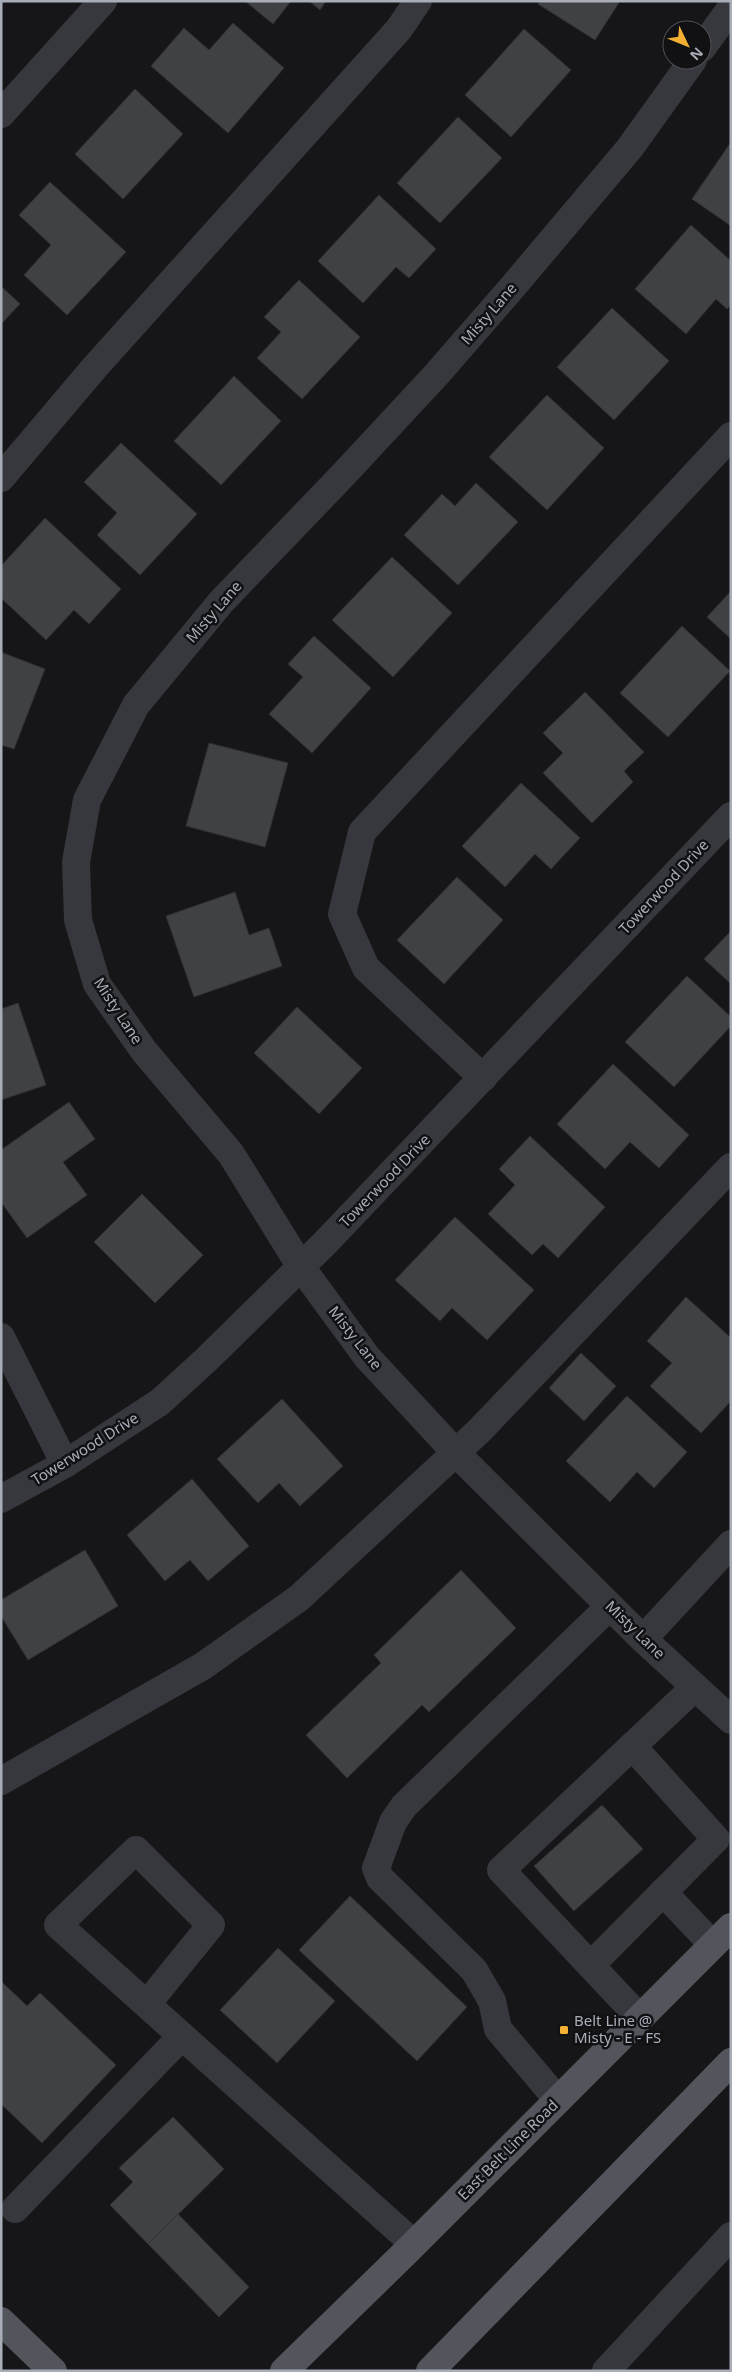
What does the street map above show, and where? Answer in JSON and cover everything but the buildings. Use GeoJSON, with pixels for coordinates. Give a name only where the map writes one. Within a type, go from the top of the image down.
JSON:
{"type":"FeatureCollection","features":[{"type":"Feature","properties":{"kind":"main road","name":"East Belt Line Road"},"geometry":{"type":"LineString","coordinates":[[284,2371],[722,1936]]}},
{"type":"Feature","properties":{"kind":"main road"},"geometry":{"type":"LineString","coordinates":[[430,2371],[731,2062]]}},
{"type":"Feature","properties":{"kind":"main road"},"geometry":{"type":"LineString","coordinates":[[1,2321],[53,2371]]}},
{"type":"Feature","properties":{"kind":"street"},"geometry":{"type":"LineString","coordinates":[[1,114],[103,1]]}},
{"type":"Feature","properties":{"kind":"street"},"geometry":{"type":"LineString","coordinates":[[1,478],[95,367],[399,29],[418,1]]}},
{"type":"Feature","properties":{"kind":"street"},"geometry":{"type":"LineString","coordinates":[[712,34],[731,8]]}},
{"type":"Feature","properties":{"kind":"street","name":"Misty Lane"},"geometry":{"type":"LineString","coordinates":[[687,70],[629,149],[510,290],[343,476],[221,602],[136,705],[86,800],[76,862],[78,920],[97,984],[144,1051],[231,1154],[301,1267],[367,1357],[456,1453],[610,1606],[731,1720]]}},
{"type":"Feature","properties":{"kind":"street"},"geometry":{"type":"LineString","coordinates":[[483,1078],[366,968],[342,914],[362,832],[731,436]]}},
{"type":"Feature","properties":{"kind":"street","name":"Towerwood Drive"},"geometry":{"type":"LineString","coordinates":[[1,1499],[65,1464],[160,1402],[301,1267],[731,816]]}},
{"type":"Feature","properties":{"kind":"street"},"geometry":{"type":"LineString","coordinates":[[1,1781],[203,1666],[299,1598],[456,1453],[731,1167]]}},
{"type":"Feature","properties":{"kind":"street"},"geometry":{"type":"LineString","coordinates":[[1,1337],[65,1464]]}},
{"type":"Feature","properties":{"kind":"street"},"geometry":{"type":"LineString","coordinates":[[643,1638],[731,1544]]}},
{"type":"Feature","properties":{"kind":"street"},"geometry":{"type":"LineString","coordinates":[[558,2100],[498,2029],[492,2001],[474,1970],[380,1878],[376,1868],[394,1822],[404,1806],[610,1606]]}},
{"type":"Feature","properties":{"kind":"street"},"geometry":{"type":"LineString","coordinates":[[640,2018],[501,1870],[695,1687]]}},
{"type":"Feature","properties":{"kind":"street"},"geometry":{"type":"LineString","coordinates":[[590,1965],[716,1839],[632,1746]]}},
{"type":"Feature","properties":{"kind":"street"},"geometry":{"type":"LineString","coordinates":[[147,2004],[211,1925],[136,1850],[58,1925],[414,2244]]}},
{"type":"Feature","properties":{"kind":"street"},"geometry":{"type":"LineString","coordinates":[[663,1892],[722,1936]]}},
{"type":"Feature","properties":{"kind":"street"},"geometry":{"type":"LineString","coordinates":[[15,2209],[182,2036]]}},
{"type":"Feature","properties":{"kind":"street"},"geometry":{"type":"LineString","coordinates":[[606,2371],[731,2236]]}},
{"type":"Feature","properties":{"kind":"place","name":"Belt Line @ Misty - E - FS"},"geometry":{"type":"Point","coordinates":[564,2030]}}]}
